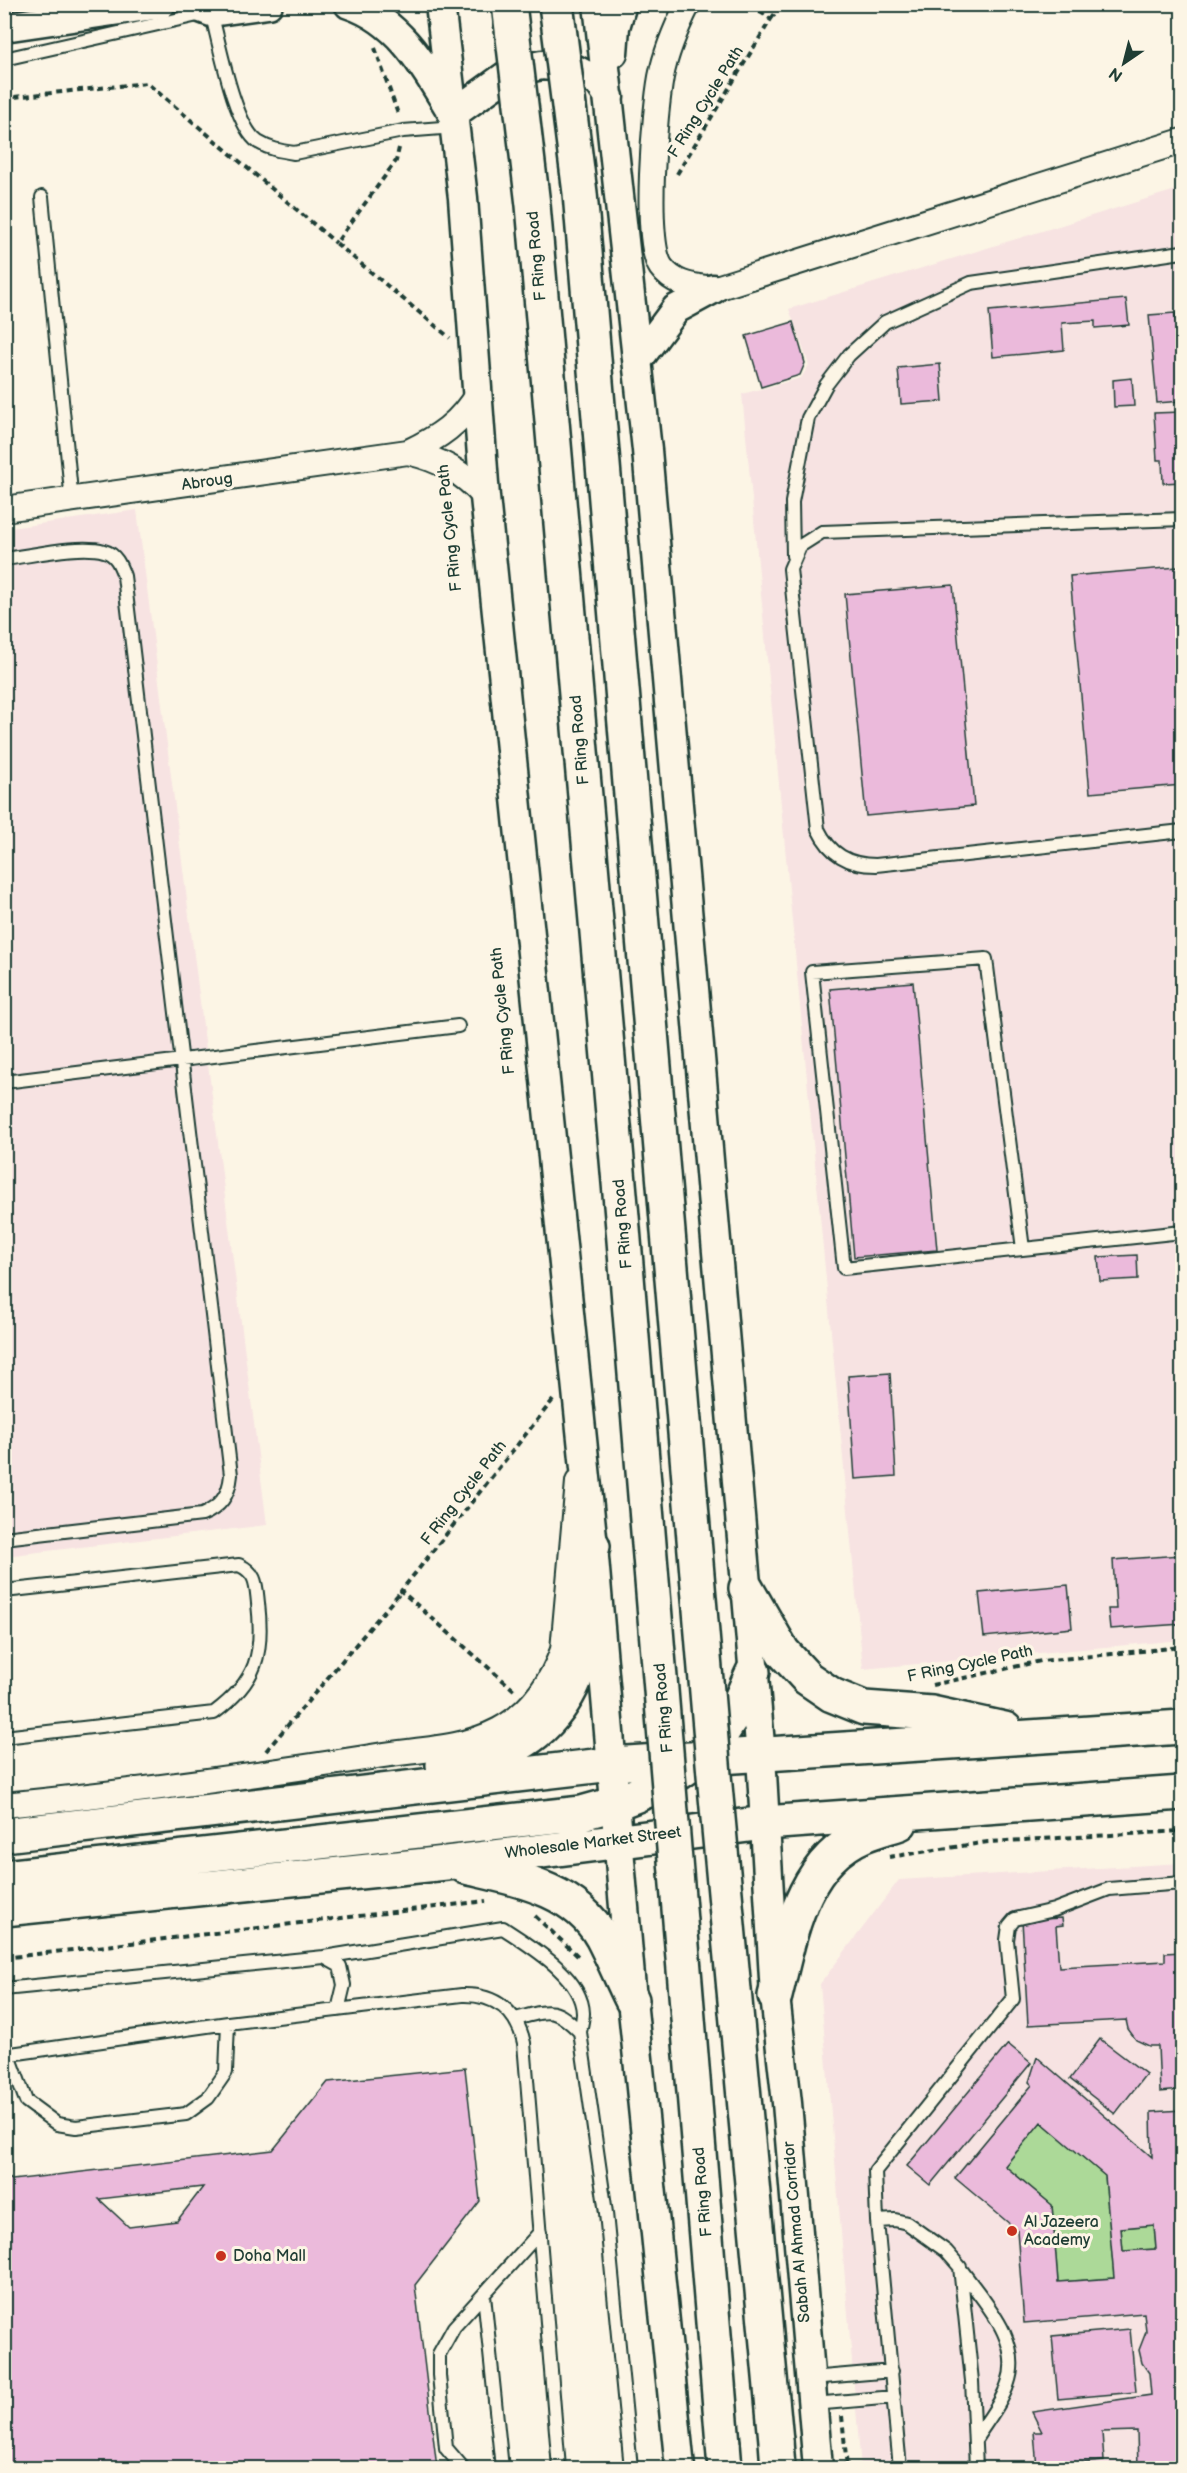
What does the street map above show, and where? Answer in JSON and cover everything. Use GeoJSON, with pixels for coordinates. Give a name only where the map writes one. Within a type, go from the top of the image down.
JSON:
{"type":"FeatureCollection","features":[{"type":"Feature","properties":{"kind":"main road","name":"F Ring Road"},"geometry":{"type":"LineString","coordinates":[[510,4],[533,205],[625,1251],[724,2456]]}},
{"type":"Feature","properties":{"kind":"main road"},"geometry":{"type":"LineString","coordinates":[[556,4],[580,194],[713,1763],[777,2455]]}},
{"type":"Feature","properties":{"kind":"main road"},"geometry":{"type":"LineString","coordinates":[[338,1794],[509,1749],[537,1731],[557,1710],[577,1675],[582,1652],[585,1577],[593,1546]]}},
{"type":"Feature","properties":{"kind":"main road"},"geometry":{"type":"LineString","coordinates":[[746,1588],[783,1652],[807,1678],[832,1695],[864,1708],[932,1713],[1039,1737]]}},
{"type":"Feature","properties":{"kind":"main road"},"geometry":{"type":"LineString","coordinates":[[4,1877],[582,1813],[615,1804],[655,1787],[697,1759],[728,1724],[753,1672]]}},
{"type":"Feature","properties":{"kind":"main road"},"geometry":{"type":"LineString","coordinates":[[4,1834],[612,1764],[1182,1727]]}},
{"type":"Feature","properties":{"kind":"main road","name":"Wholesale Market Street"},"geometry":{"type":"LineString","coordinates":[[4,1910],[446,1863],[618,1839],[765,1823],[1182,1792]]}},
{"type":"Feature","properties":{"kind":"main road"},"geometry":{"type":"LineString","coordinates":[[775,1996],[798,1909],[811,1882],[832,1856],[863,1836],[941,1810]]}},
{"type":"Feature","properties":{"kind":"main road"},"geometry":{"type":"LineString","coordinates":[[446,1863],[538,1886],[583,1912],[601,1936],[632,2001]]}},
{"type":"Feature","properties":{"kind":"street"},"geometry":{"type":"LineString","coordinates":[[4,27],[161,4]]}},
{"type":"Feature","properties":{"kind":"street"},"geometry":{"type":"LineString","coordinates":[[201,8],[268,4]]}},
{"type":"Feature","properties":{"kind":"street"},"geometry":{"type":"LineString","coordinates":[[349,4],[393,28],[413,49],[454,121]]}},
{"type":"Feature","properties":{"kind":"street"},"geometry":{"type":"LineString","coordinates":[[440,4],[454,121],[485,497],[593,1546],[632,2001],[680,2469]]}},
{"type":"Feature","properties":{"kind":"street"},"geometry":{"type":"LineString","coordinates":[[597,4],[609,96],[655,532],[761,1756],[775,1996]]}},
{"type":"Feature","properties":{"kind":"street"},"geometry":{"type":"LineString","coordinates":[[609,96],[615,27],[622,4]]}},
{"type":"Feature","properties":{"kind":"street"},"geometry":{"type":"LineString","coordinates":[[688,4],[676,28],[661,78],[653,169],[654,251],[661,267],[676,281],[713,289]]}},
{"type":"Feature","properties":{"kind":"street"},"geometry":{"type":"LineString","coordinates":[[454,121],[513,71],[542,65],[572,69],[599,82],[609,96]]}},
{"type":"Feature","properties":{"kind":"street"},"geometry":{"type":"LineString","coordinates":[[638,360],[676,309],[713,289],[1182,141]]}},
{"type":"Feature","properties":{"kind":"street","name":"Abroug"},"geometry":{"type":"LineString","coordinates":[[4,509],[72,502],[408,453],[434,440],[456,423],[478,393]]}},
{"type":"Feature","properties":{"kind":"street","name":"Abroug"},"geometry":{"type":"LineString","coordinates":[[408,453],[432,458],[454,468],[485,497]]}},
{"type":"Feature","properties":{"kind":"street"},"geometry":{"type":"LineString","coordinates":[[4,1805],[278,1772],[445,1748],[498,1730],[532,1706],[556,1670],[563,1650],[582,1447]]}},
{"type":"Feature","properties":{"kind":"street","name":"Sabah Al Ahmad Corridor"},"geometry":{"type":"LineString","coordinates":[[775,1996],[788,2114],[818,2469]]}},
{"type":"Feature","properties":{"kind":"lane"},"geometry":{"type":"LineString","coordinates":[[4,59],[201,8],[240,117],[257,141],[276,150],[294,153],[454,121]]}},
{"type":"Feature","properties":{"kind":"lane"},"geometry":{"type":"LineString","coordinates":[[42,197],[72,502]]}},
{"type":"Feature","properties":{"kind":"lane"},"geometry":{"type":"LineString","coordinates":[[1182,252],[972,283],[885,322],[849,355],[826,385],[808,418],[792,502],[793,557],[790,569],[816,814],[824,842],[834,853],[861,865],[876,865],[1182,831]]}},
{"type":"Feature","properties":{"kind":"lane"},"geometry":{"type":"LineString","coordinates":[[793,557],[810,537],[835,530],[1182,519]]}},
{"type":"Feature","properties":{"kind":"lane"},"geometry":{"type":"LineString","coordinates":[[4,559],[86,549],[105,551],[115,558],[124,576],[229,1464],[229,1489],[223,1500],[214,1509],[201,1515],[4,1539]]}},
{"type":"Feature","properties":{"kind":"lane"},"geometry":{"type":"LineString","coordinates":[[1023,1249],[986,959],[812,972],[844,1268],[1023,1249],[1182,1232]]}},
{"type":"Feature","properties":{"kind":"lane"},"geometry":{"type":"LineString","coordinates":[[4,1082],[458,1026]]}},
{"type":"Feature","properties":{"kind":"lane"},"geometry":{"type":"LineString","coordinates":[[4,1591],[239,1565],[248,1569],[255,1578],[262,1635],[260,1654],[248,1677],[225,1705],[214,1713],[4,1737]]}},
{"type":"Feature","properties":{"kind":"lane"},"geometry":{"type":"LineString","coordinates":[[900,2469],[877,2221],[875,2171],[1013,1999],[1007,1940],[1009,1926],[1015,1918],[1054,1910],[1109,1889],[1182,1883]]}},
{"type":"Feature","properties":{"kind":"lane"},"geometry":{"type":"LineString","coordinates":[[4,1989],[324,1957],[503,1928],[544,1955],[576,1989],[583,2011],[580,2032],[606,2213],[631,2469]]}},
{"type":"Feature","properties":{"kind":"lane"},"geometry":{"type":"LineString","coordinates":[[324,1957],[340,1966],[344,1985],[338,2010]]}},
{"type":"Feature","properties":{"kind":"lane"},"geometry":{"type":"LineString","coordinates":[[228,2023],[226,2072],[208,2098],[186,2114],[76,2127],[57,2124],[26,2101],[7,2055],[228,2023],[475,1994],[498,2002],[516,2019],[524,2043],[559,2469]]}},
{"type":"Feature","properties":{"kind":"lane"},"geometry":{"type":"LineString","coordinates":[[516,2019],[548,2010],[566,2018],[580,2032]]}},
{"type":"Feature","properties":{"kind":"lane"},"geometry":{"type":"LineString","coordinates":[[877,2221],[895,2220],[907,2223],[946,2251],[960,2267],[1004,2330],[1011,2367],[1009,2382],[975,2441]]}},
{"type":"Feature","properties":{"kind":"lane"},"geometry":{"type":"LineString","coordinates":[[463,2469],[446,2448],[439,2354],[447,2335],[540,2232]]}},
{"type":"Feature","properties":{"kind":"lane"},"geometry":{"type":"LineString","coordinates":[[960,2267],[976,2469]]}},
{"type":"Feature","properties":{"kind":"lane"},"geometry":{"type":"LineString","coordinates":[[484,2295],[502,2469]]}},
{"type":"Feature","properties":{"kind":"lane"},"geometry":{"type":"LineString","coordinates":[[810,2392],[892,2371]]}},
{"type":"Feature","properties":{"kind":"lane"},"geometry":{"type":"LineString","coordinates":[[810,2392],[841,2402],[894,2397]]}},
{"type":"Feature","properties":{"kind":"path"},"geometry":{"type":"LineString","coordinates":[[748,4],[771,19]]}},
{"type":"Feature","properties":{"kind":"path","name":"F Ring Cycle Path"},"geometry":{"type":"LineString","coordinates":[[676,176],[678,168],[782,4]]}},
{"type":"Feature","properties":{"kind":"path"},"geometry":{"type":"LineString","coordinates":[[336,243],[396,161],[403,131],[370,34],[378,18]]}},
{"type":"Feature","properties":{"kind":"path"},"geometry":{"type":"LineString","coordinates":[[4,98],[147,83],[450,339],[451,349]]}},
{"type":"Feature","properties":{"kind":"path","name":"F Ring Cycle Path"},"geometry":{"type":"LineString","coordinates":[[532,1706],[401,1591],[558,1394]]}},
{"type":"Feature","properties":{"kind":"path","name":"F Ring Cycle Path"},"geometry":{"type":"LineString","coordinates":[[925,1686],[1041,1661],[1182,1647]]}},
{"type":"Feature","properties":{"kind":"path"},"geometry":{"type":"LineString","coordinates":[[883,1858],[988,1842],[1182,1831]]}},
{"type":"Feature","properties":{"kind":"path"},"geometry":{"type":"LineString","coordinates":[[4,1958],[493,1900]]}},
{"type":"Feature","properties":{"kind":"path"},"geometry":{"type":"LineString","coordinates":[[529,1912],[552,1930],[588,1965]]}},
{"type":"Feature","properties":{"kind":"path"},"geometry":{"type":"LineString","coordinates":[[841,2402],[847,2469]]}},
{"type":"Feature","properties":{"kind":"shaded area"},"geometry":{"type":"Polygon","coordinates":[[[1182,188],[1182,1640],[863,1669],[742,394],[801,378],[809,365],[789,309],[1182,188]]]}},
{"type":"Feature","properties":{"kind":"shaded area"},"geometry":{"type":"Polygon","coordinates":[[[137,510],[267,1525],[5,1556],[4,529],[137,510]]]}},
{"type":"Feature","properties":{"kind":"shaded area","name":"Al Jazeera Academy"},"geometry":{"type":"Polygon","coordinates":[[[1182,1863],[1182,2468],[861,2468],[820,1984],[899,1880],[1182,1863]]]}},
{"type":"Feature","properties":{"kind":"green space"},"geometry":{"type":"Polygon","coordinates":[[[1041,2122],[1105,2176],[1114,2278],[1058,2282],[1052,2205],[1005,2166],[1041,2122]]]}},
{"type":"Feature","properties":{"kind":"green space"},"geometry":{"type":"Polygon","coordinates":[[[1154,2225],[1156,2249],[1123,2251],[1121,2228],[1154,2225]]]}},
{"type":"Feature","properties":{"kind":"building"},"geometry":{"type":"Polygon","coordinates":[[[1126,299],[1129,325],[1095,328],[1095,321],[1062,323],[1064,350],[993,357],[989,311],[1126,299]]]}},
{"type":"Feature","properties":{"kind":"building"},"geometry":{"type":"Polygon","coordinates":[[[1175,313],[1182,401],[1157,403],[1149,315],[1175,313]]]}},
{"type":"Feature","properties":{"kind":"building"},"geometry":{"type":"Polygon","coordinates":[[[793,322],[805,363],[800,375],[761,387],[746,336],[793,322]]]}},
{"type":"Feature","properties":{"kind":"building"},"geometry":{"type":"Polygon","coordinates":[[[940,364],[943,401],[901,404],[898,368],[940,364]]]}},
{"type":"Feature","properties":{"kind":"building"},"geometry":{"type":"Polygon","coordinates":[[[1132,378],[1134,406],[1114,407],[1113,380],[1132,378]]]}},
{"type":"Feature","properties":{"kind":"building"},"geometry":{"type":"Polygon","coordinates":[[[1182,412],[1182,482],[1163,483],[1162,460],[1157,460],[1154,413],[1182,412]]]}},
{"type":"Feature","properties":{"kind":"building"},"geometry":{"type":"Polygon","coordinates":[[[1178,567],[1182,617],[1182,785],[1090,793],[1070,576],[1178,567]]]}},
{"type":"Feature","properties":{"kind":"building"},"geometry":{"type":"Polygon","coordinates":[[[953,585],[974,806],[866,816],[845,594],[953,585]]]}},
{"type":"Feature","properties":{"kind":"building"},"geometry":{"type":"Polygon","coordinates":[[[913,982],[937,1250],[854,1257],[830,989],[913,982]]]}},
{"type":"Feature","properties":{"kind":"building"},"geometry":{"type":"Polygon","coordinates":[[[1137,1255],[1138,1279],[1100,1281],[1098,1257],[1137,1255]]]}},
{"type":"Feature","properties":{"kind":"building"},"geometry":{"type":"Polygon","coordinates":[[[890,1373],[896,1476],[855,1479],[848,1376],[890,1373]]]}},
{"type":"Feature","properties":{"kind":"building"},"geometry":{"type":"Polygon","coordinates":[[[1180,1555],[1182,1624],[1110,1629],[1108,1609],[1116,1609],[1113,1560],[1180,1555]]]}},
{"type":"Feature","properties":{"kind":"building"},"geometry":{"type":"Polygon","coordinates":[[[1068,1585],[1072,1628],[984,1637],[979,1593],[1068,1585]]]}},
{"type":"Feature","properties":{"kind":"building"},"geometry":{"type":"Polygon","coordinates":[[[1062,1918],[1063,1925],[1056,1926],[1059,1967],[1165,1961],[1165,1953],[1182,1952],[1182,2090],[1160,2092],[1158,2046],[1149,2046],[1136,2040],[1128,2029],[1126,2020],[1028,2025],[1022,1920],[1062,1918]]]}},
{"type":"Feature","properties":{"kind":"building"},"geometry":{"type":"Polygon","coordinates":[[[1100,2039],[1146,2074],[1115,2114],[1070,2079],[1100,2039]]]}},
{"type":"Feature","properties":{"kind":"building"},"geometry":{"type":"Polygon","coordinates":[[[1008,2044],[1031,2063],[930,2185],[907,2166],[1008,2044]]]}},
{"type":"Feature","properties":{"kind":"building"},"geometry":{"type":"Polygon","coordinates":[[[1037,2057],[1152,2157],[1151,2112],[1182,2110],[1182,2468],[1138,2468],[1137,2431],[1102,2432],[1104,2461],[1070,2464],[1070,2468],[1037,2468],[1034,2432],[1042,2432],[1032,2412],[1151,2395],[1149,2373],[1142,2363],[1139,2350],[1146,2332],[1144,2313],[1024,2323],[1017,2230],[955,2178],[1032,2085],[1029,2082],[1037,2057]],[[1041,2122],[1005,2166],[1052,2205],[1058,2282],[1114,2278],[1105,2176],[1041,2122]],[[1154,2225],[1121,2228],[1123,2251],[1156,2249],[1154,2225]]]}},
{"type":"Feature","properties":{"kind":"building","name":"Doha Mall"},"geometry":{"type":"Polygon","coordinates":[[[465,2068],[480,2201],[415,2285],[437,2468],[4,2468],[4,2175],[12,2180],[273,2150],[328,2082],[465,2068]],[[203,2187],[99,2199],[129,2227],[177,2221],[203,2187]]]}},
{"type":"Feature","properties":{"kind":"building"},"geometry":{"type":"Polygon","coordinates":[[[1130,2329],[1136,2392],[1058,2399],[1052,2336],[1130,2329]]]}},
{"type":"Feature","properties":{"kind":"place","name":"Al Jazeera Academy"},"geometry":{"type":"Point","coordinates":[1012,2231]}},
{"type":"Feature","properties":{"kind":"place","name":"Doha Mall"},"geometry":{"type":"Point","coordinates":[221,2256]}}]}
